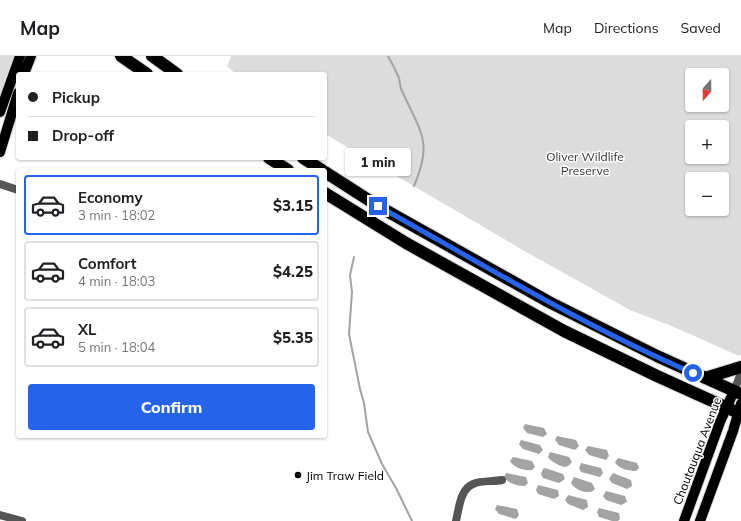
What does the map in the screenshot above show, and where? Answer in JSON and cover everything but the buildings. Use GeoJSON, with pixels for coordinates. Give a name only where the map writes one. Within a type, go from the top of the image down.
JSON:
{"type":"FeatureCollection","features":[{"type":"Feature","properties":{"kind":"highway"},"geometry":{"type":"LineString","coordinates":[[121,56],[144,72]]}},
{"type":"Feature","properties":{"kind":"highway"},"geometry":{"type":"LineString","coordinates":[[152,56],[174,72]]}},
{"type":"Feature","properties":{"kind":"highway"},"geometry":{"type":"LineString","coordinates":[[272,160],[285,168]]}},
{"type":"Feature","properties":{"kind":"highway"},"geometry":{"type":"LineString","coordinates":[[307,160],[319,168]]}},
{"type":"Feature","properties":{"kind":"highway"},"geometry":{"type":"LineString","coordinates":[[327,173],[378,206],[549,302],[633,345],[738,392]]}},
{"type":"Feature","properties":{"kind":"highway"},"geometry":{"type":"LineString","coordinates":[[327,194],[406,243],[564,331],[726,408],[740,410]]}},
{"type":"Feature","properties":{"kind":"highway"},"geometry":{"type":"LineString","coordinates":[[705,378],[741,367]]}},
{"type":"Feature","properties":{"kind":"main road"},"geometry":{"type":"LineString","coordinates":[[0,112],[20,56]]}},
{"type":"Feature","properties":{"kind":"main road"},"geometry":{"type":"LineString","coordinates":[[25,72],[31,56]]}},
{"type":"Feature","properties":{"kind":"main road"},"geometry":{"type":"LineString","coordinates":[[0,152],[16,100]]}},
{"type":"Feature","properties":{"kind":"main road","name":"Chautauqua Avenue"},"geometry":{"type":"LineString","coordinates":[[684,521],[720,422],[726,408],[738,392]]}},
{"type":"Feature","properties":{"kind":"main road","name":"Chautauqua Avenue"},"geometry":{"type":"LineString","coordinates":[[700,521],[740,410]]}},
{"type":"Feature","properties":{"kind":"street"},"geometry":{"type":"LineString","coordinates":[[0,184],[16,189]]}},
{"type":"Feature","properties":{"kind":"street"},"geometry":{"type":"LineString","coordinates":[[738,392],[741,373]]}},
{"type":"Feature","properties":{"kind":"street"},"geometry":{"type":"LineString","coordinates":[[456,521],[461,499],[465,491],[472,484],[502,480]]}},
{"type":"Feature","properties":{"kind":"street"},"geometry":{"type":"LineString","coordinates":[[0,510],[21,521]]}},
{"type":"Feature","properties":{"kind":"street"},"geometry":{"type":"LineString","coordinates":[[0,515],[21,521]]}},
{"type":"Feature","properties":{"kind":"green space"},"geometry":{"type":"Polygon","coordinates":[[[0,56],[15,56],[0,98],[0,56]]]}},
{"type":"Feature","properties":{"kind":"green space","name":"Oliver Wildlife Preserve"},"geometry":{"type":"Polygon","coordinates":[[[231,56],[741,56],[741,354],[739,356],[674,327],[630,310],[521,249],[327,135],[327,72],[234,72],[227,66],[231,56]]]}},
{"type":"Feature","properties":{"kind":"shaded area"},"geometry":{"type":"Polygon","coordinates":[[[525,424],[544,428],[547,434],[543,437],[527,433],[523,428],[525,424]]]}},
{"type":"Feature","properties":{"kind":"shaded area"},"geometry":{"type":"Polygon","coordinates":[[[557,436],[576,440],[579,446],[575,450],[559,445],[555,440],[557,436]]]}},
{"type":"Feature","properties":{"kind":"shaded area"},"geometry":{"type":"Polygon","coordinates":[[[521,440],[540,445],[543,450],[539,454],[523,449],[519,444],[521,440]]]}},
{"type":"Feature","properties":{"kind":"shaded area"},"geometry":{"type":"Polygon","coordinates":[[[588,446],[607,450],[609,456],[606,460],[589,455],[585,450],[588,446]]]}},
{"type":"Feature","properties":{"kind":"shaded area"},"geometry":{"type":"Polygon","coordinates":[[[550,452],[569,457],[572,462],[566,467],[559,465],[548,457],[550,452]]]}},
{"type":"Feature","properties":{"kind":"shaded area"},"geometry":{"type":"Polygon","coordinates":[[[513,457],[532,461],[535,467],[532,470],[529,470],[517,467],[510,461],[513,457]]]}},
{"type":"Feature","properties":{"kind":"shaded area"},"geometry":{"type":"Polygon","coordinates":[[[618,458],[637,463],[639,468],[636,471],[621,468],[615,462],[618,458]]]}},
{"type":"Feature","properties":{"kind":"shaded area"},"geometry":{"type":"Polygon","coordinates":[[[581,463],[601,468],[603,473],[600,477],[581,472],[579,468],[581,463]]]}},
{"type":"Feature","properties":{"kind":"shaded area"},"geometry":{"type":"Polygon","coordinates":[[[545,468],[563,474],[565,479],[559,483],[543,478],[541,474],[545,468]]]}},
{"type":"Feature","properties":{"kind":"shaded area"},"geometry":{"type":"Polygon","coordinates":[[[506,473],[526,477],[528,483],[525,486],[510,482],[504,477],[506,473]]]}},
{"type":"Feature","properties":{"kind":"shaded area"},"geometry":{"type":"Polygon","coordinates":[[[613,473],[631,480],[632,486],[627,489],[612,483],[609,479],[613,473]]]}},
{"type":"Feature","properties":{"kind":"shaded area"},"geometry":{"type":"Polygon","coordinates":[[[574,477],[592,483],[595,489],[589,492],[579,490],[571,483],[574,477]]]}},
{"type":"Feature","properties":{"kind":"shaded area"},"geometry":{"type":"Polygon","coordinates":[[[538,485],[558,490],[559,496],[554,499],[538,494],[536,490],[538,485]]]}},
{"type":"Feature","properties":{"kind":"shaded area"},"geometry":{"type":"Polygon","coordinates":[[[606,491],[625,496],[627,502],[621,505],[606,500],[603,496],[606,491]]]}},
{"type":"Feature","properties":{"kind":"shaded area"},"geometry":{"type":"Polygon","coordinates":[[[568,495],[587,500],[588,507],[583,510],[568,504],[565,500],[568,495]]]}},
{"type":"Feature","properties":{"kind":"shaded area"},"geometry":{"type":"Polygon","coordinates":[[[497,505],[517,509],[519,515],[516,519],[499,514],[495,509],[497,505]]]}},
{"type":"Feature","properties":{"kind":"shaded area"},"geometry":{"type":"Polygon","coordinates":[[[599,508],[619,513],[620,519],[618,521],[612,521],[599,517],[597,512],[599,508]]]}},
{"type":"Feature","properties":{"kind":"waterway"},"geometry":{"type":"LineString","coordinates":[[388,56],[399,78],[401,89],[422,138],[424,148],[423,159],[414,186]]}},
{"type":"Feature","properties":{"kind":"waterway"},"geometry":{"type":"LineString","coordinates":[[354,257],[350,275],[352,292],[349,334],[364,403],[368,432],[382,464],[396,488],[412,521]]}},
{"type":"Feature","properties":{"kind":"place","name":"Jim Traw Field"},"geometry":{"type":"Point","coordinates":[298,475]}},
{"type":"Feature","properties":{"kind":"route"},"geometry":{"type":"LineString","coordinates":[[378,206],[549,302],[633,345],[693,373]]}}]}
